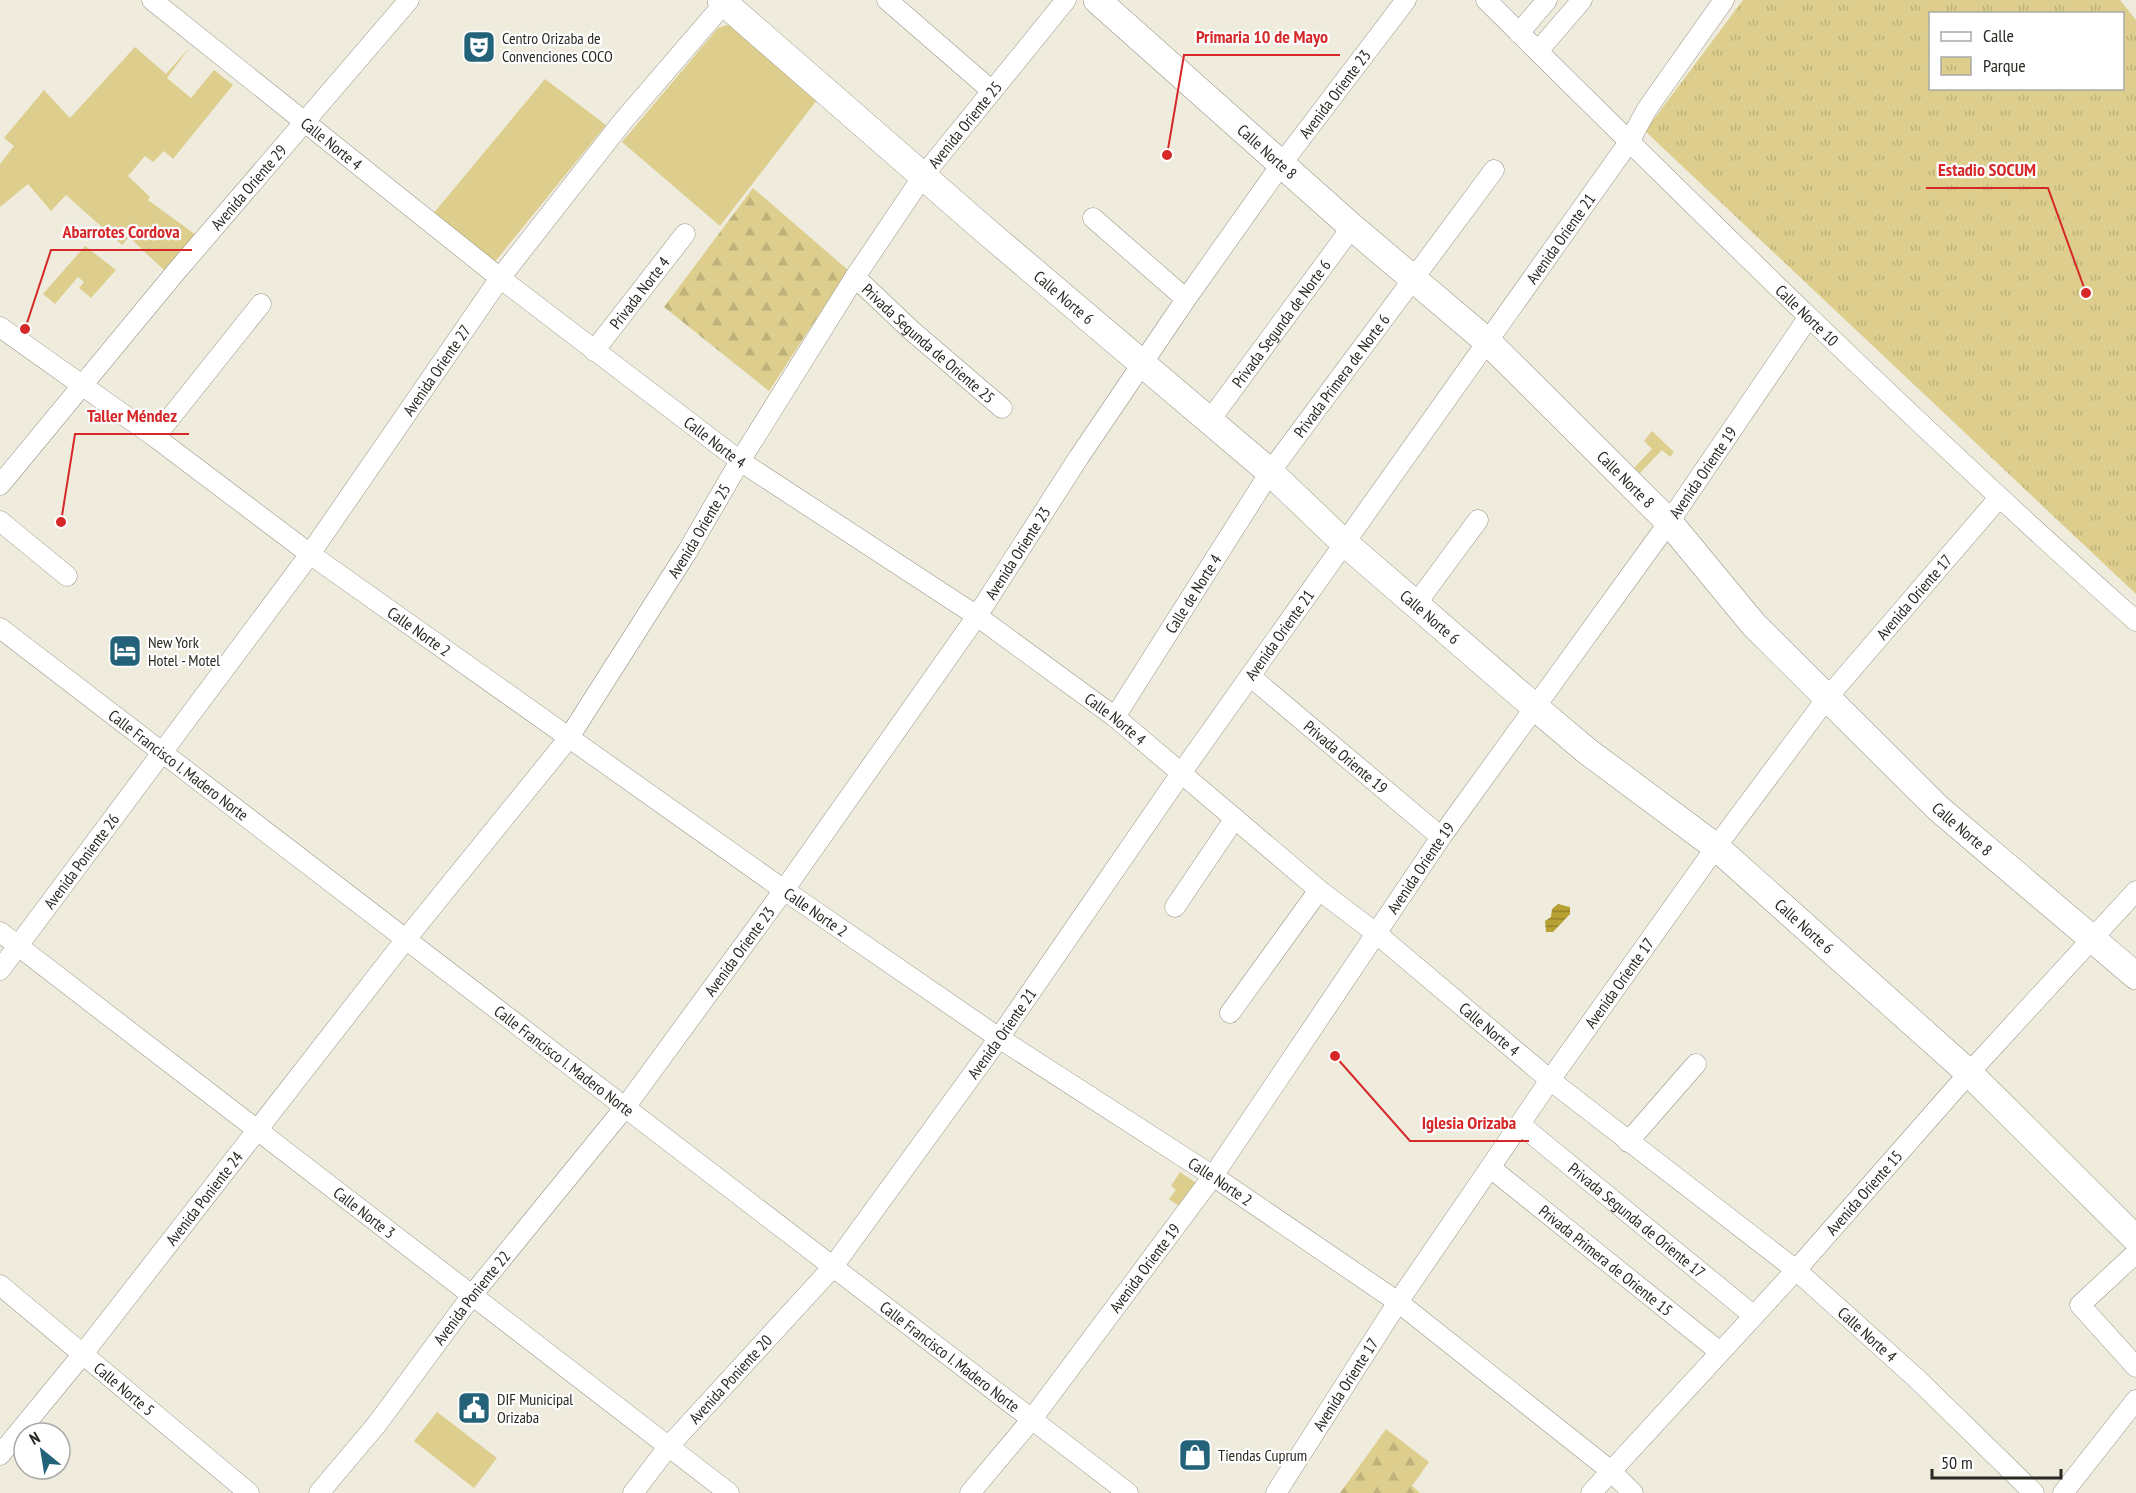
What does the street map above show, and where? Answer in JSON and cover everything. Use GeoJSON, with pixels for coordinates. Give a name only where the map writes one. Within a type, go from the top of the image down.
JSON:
{"type":"FeatureCollection","features":[{"type":"Feature","properties":{"kind":"street","name":"Calle Norte 4"},"geometry":{"type":"LineString","coordinates":[[152,0],[500,278],[740,461],[977,616],[1115,717],[1319,890],[1377,934],[1550,1080],[1796,1270],[1915,1377],[2034,1493]]}},
{"type":"Feature","properties":{"kind":"street","name":"Avenida Oriente 29"},"geometry":{"type":"LineString","coordinates":[[0,485],[175,273],[305,123],[331,88],[409,0]]}},
{"type":"Feature","properties":{"kind":"street"},"geometry":{"type":"LineString","coordinates":[[887,0],[992,91]]}},
{"type":"Feature","properties":{"kind":"street","name":"Avenida Oriente 25"},"geometry":{"type":"LineString","coordinates":[[406,939],[568,739],[687,552],[740,461],[855,277],[923,176],[1066,0]]}},
{"type":"Feature","properties":{"kind":"street","name":"Calle Norte 8"},"geometry":{"type":"LineString","coordinates":[[1097,0],[1412,279],[1488,343],[1669,522],[1754,625],[1938,809],[2094,938],[2136,976]]}},
{"type":"Feature","properties":{"kind":"street","name":"Avenida Oriente 23"},"geometry":{"type":"LineString","coordinates":[[626,1106],[784,890],[977,616],[1141,364],[1282,162],[1406,0]]}},
{"type":"Feature","properties":{"kind":"street","name":"Calle Norte 10"},"geometry":{"type":"LineString","coordinates":[[1486,0],[1808,318],[1998,499],[2136,621]]}},
{"type":"Feature","properties":{"kind":"street"},"geometry":{"type":"LineString","coordinates":[[1519,33],[1547,0]]}},
{"type":"Feature","properties":{"kind":"street"},"geometry":{"type":"LineString","coordinates":[[1538,51],[1582,0]]}},
{"type":"Feature","properties":{"kind":"street","name":"Avenida Oriente 21"},"geometry":{"type":"LineString","coordinates":[[832,1268],[999,1038],[1182,772],[1488,343],[1629,142],[1647,109],[1724,0]]}},
{"type":"Feature","properties":{"kind":"street","name":"Calle Norte 6"},"geometry":{"type":"LineString","coordinates":[[724,1],[923,176],[1270,472],[1346,543],[1535,707],[1587,751],[1716,847],[1969,1073],[2136,1239]]}},
{"type":"Feature","properties":{"kind":"street","name":"Avenida Oriente 27"},"geometry":{"type":"LineString","coordinates":[[161,751],[310,554],[500,278],[623,121],[724,1]]}},
{"type":"Feature","properties":{"kind":"street","name":"Privada Primera de Norte 6"},"geometry":{"type":"LineString","coordinates":[[1270,472],[1494,170]]}},
{"type":"Feature","properties":{"kind":"street"},"geometry":{"type":"LineString","coordinates":[[1093,218],[1186,299]]}},
{"type":"Feature","properties":{"kind":"street","name":"Privada Segunda de Norte 6"},"geometry":{"type":"LineString","coordinates":[[1210,420],[1352,226]]}},
{"type":"Feature","properties":{"kind":"street","name":"Privada Norte 4"},"geometry":{"type":"LineString","coordinates":[[594,351],[685,234]]}},
{"type":"Feature","properties":{"kind":"street","name":"Privada Segunda de Oriente 25"},"geometry":{"type":"LineString","coordinates":[[855,277],[911,330],[1002,408]]}},
{"type":"Feature","properties":{"kind":"street"},"geometry":{"type":"LineString","coordinates":[[155,437],[261,304]]}},
{"type":"Feature","properties":{"kind":"street","name":"Avenida Oriente 19"},"geometry":{"type":"LineString","coordinates":[[970,1493],[1032,1419],[1213,1176],[1441,837],[1669,522],[1808,318]]}},
{"type":"Feature","properties":{"kind":"street","name":"Calle Norte 2"},"geometry":{"type":"LineString","coordinates":[[0,327],[83,384],[310,554],[784,890],[999,1038],[1213,1176],[1398,1302],[1611,1471],[1633,1493]]}},
{"type":"Feature","properties":{"kind":"street","name":"Calle de Norte 4"},"geometry":{"type":"LineString","coordinates":[[1115,717],[1270,472]]}},
{"type":"Feature","properties":{"kind":"street","name":"Avenida Oriente 17"},"geometry":{"type":"LineString","coordinates":[[1276,1493],[1398,1302],[1492,1169],[1550,1080],[1716,847],[1827,698],[1998,499]]}},
{"type":"Feature","properties":{"kind":"street"},"geometry":{"type":"LineString","coordinates":[[1416,604],[1478,520]]}},
{"type":"Feature","properties":{"kind":"street"},"geometry":{"type":"LineString","coordinates":[[0,521],[67,576]]}},
{"type":"Feature","properties":{"kind":"street","name":"Calle Francisco I. Madero Norte"},"geometry":{"type":"LineString","coordinates":[[0,628],[1128,1493]]}},
{"type":"Feature","properties":{"kind":"street","name":"Privada Oriente 19"},"geometry":{"type":"LineString","coordinates":[[1251,676],[1441,837]]}},
{"type":"Feature","properties":{"kind":"street","name":"Avenida Poniente 26"},"geometry":{"type":"LineString","coordinates":[[0,970],[161,751]]}},
{"type":"Feature","properties":{"kind":"street"},"geometry":{"type":"LineString","coordinates":[[1175,907],[1234,818]]}},
{"type":"Feature","properties":{"kind":"street"},"geometry":{"type":"LineString","coordinates":[[1230,1013],[1319,890]]}},
{"type":"Feature","properties":{"kind":"street","name":"Avenida Oriente 15"},"geometry":{"type":"LineString","coordinates":[[1591,1493],[1796,1270],[1969,1073],[2136,891]]}},
{"type":"Feature","properties":{"kind":"street","name":"Calle Norte 3"},"geometry":{"type":"LineString","coordinates":[[0,932],[729,1493]]}},
{"type":"Feature","properties":{"kind":"street","name":"Avenida Poniente 24"},"geometry":{"type":"LineString","coordinates":[[0,1455],[82,1355],[406,939]]}},
{"type":"Feature","properties":{"kind":"street"},"geometry":{"type":"LineString","coordinates":[[1628,1142],[1696,1064]]}},
{"type":"Feature","properties":{"kind":"street","name":"Avenida Poniente 22"},"geometry":{"type":"LineString","coordinates":[[319,1493],[377,1424],[473,1294],[626,1106]]}},
{"type":"Feature","properties":{"kind":"street","name":"Privada Segunda de Oriente 17"},"geometry":{"type":"LineString","coordinates":[[1521,1125],[1754,1316]]}},
{"type":"Feature","properties":{"kind":"street","name":"Privada Primera de Oriente 15"},"geometry":{"type":"LineString","coordinates":[[1492,1169],[1720,1352]]}},
{"type":"Feature","properties":{"kind":"street"},"geometry":{"type":"LineString","coordinates":[[2136,1253],[2080,1305],[2136,1367]]}},
{"type":"Feature","properties":{"kind":"street","name":"Avenida Poniente 20"},"geometry":{"type":"LineString","coordinates":[[633,1493],[668,1447],[832,1268]]}},
{"type":"Feature","properties":{"kind":"street","name":"Calle Norte 5"},"geometry":{"type":"LineString","coordinates":[[0,1286],[249,1493]]}},
{"type":"Feature","properties":{"kind":"street"},"geometry":{"type":"LineString","coordinates":[[2063,1493],[2136,1400]]}},
{"type":"Feature","properties":{"kind":"green space"},"geometry":{"type":"Polygon","coordinates":[[[1743,0],[2120,0],[2136,20],[2136,594],[1645,131],[1743,0]]]}},
{"type":"Feature","properties":{"kind":"green space"},"geometry":{"type":"Polygon","coordinates":[[[730,24],[817,100],[720,226],[622,142],[718,28],[730,24]]]}},
{"type":"Feature","properties":{"kind":"green space"},"geometry":{"type":"Polygon","coordinates":[[[135,47],[166,74],[190,47],[167,78],[191,98],[214,70],[233,85],[173,159],[164,151],[153,162],[145,156],[128,176],[150,197],[148,200],[196,235],[165,271],[129,237],[122,245],[66,195],[51,211],[28,184],[0,207],[0,164],[14,146],[4,138],[44,90],[70,118],[135,47]]]}},
{"type":"Feature","properties":{"kind":"green space"},"geometry":{"type":"Polygon","coordinates":[[[545,79],[606,125],[493,264],[433,214],[545,79]]]}},
{"type":"Feature","properties":{"kind":"green space"},"geometry":{"type":"Polygon","coordinates":[[[753,188],[848,270],[769,391],[664,307],[753,188]]]}},
{"type":"Feature","properties":{"kind":"green space"},"geometry":{"type":"Polygon","coordinates":[[[85,246],[116,270],[91,298],[79,288],[84,282],[78,277],[55,304],[43,294],[85,246]]]}},
{"type":"Feature","properties":{"kind":"green space"},"geometry":{"type":"Polygon","coordinates":[[[1652,431],[1674,452],[1670,457],[1662,450],[1640,473],[1634,468],[1652,449],[1644,441],[1652,431]]]}},
{"type":"Feature","properties":{"kind":"green space"},"geometry":{"type":"Polygon","coordinates":[[[1180,1172],[1199,1185],[1183,1209],[1169,1199],[1176,1190],[1171,1186],[1180,1172]]]}},
{"type":"Feature","properties":{"kind":"green space"},"geometry":{"type":"Polygon","coordinates":[[[437,1412],[497,1458],[474,1488],[414,1441],[437,1412]]]}},
{"type":"Feature","properties":{"kind":"green space"},"geometry":{"type":"Polygon","coordinates":[[[1386,1429],[1429,1462],[1412,1486],[1420,1493],[1340,1493],[1386,1429]]]}},
{"type":"Feature","properties":{"kind":"shaded area"},"geometry":{"type":"Polygon","coordinates":[[[1558,904],[1570,907],[1570,914],[1553,932],[1546,932],[1545,921],[1551,917],[1552,909],[1558,904]]]}},
{"type":"Feature","properties":{"kind":"place","name":"Centro Orizaba de Convenciones COCO"},"geometry":{"type":"Point","coordinates":[479,47]}},
{"type":"Feature","properties":{"kind":"place","name":"Primaria 10 de Mayo"},"geometry":{"type":"Point","coordinates":[1167,155]}},
{"type":"Feature","properties":{"kind":"place","name":"Estadio SOCUM"},"geometry":{"type":"Point","coordinates":[2086,293]}},
{"type":"Feature","properties":{"kind":"place","name":"Abarrotes Cordova"},"geometry":{"type":"Point","coordinates":[25,329]}},
{"type":"Feature","properties":{"kind":"place","name":"Taller Méndez"},"geometry":{"type":"Point","coordinates":[61,522]}},
{"type":"Feature","properties":{"kind":"place","name":"New York Hotel - Motel"},"geometry":{"type":"Point","coordinates":[125,651]}},
{"type":"Feature","properties":{"kind":"place","name":"Iglesia Orizaba"},"geometry":{"type":"Point","coordinates":[1335,1056]}},
{"type":"Feature","properties":{"kind":"place","name":"DIF Municipal Orizaba"},"geometry":{"type":"Point","coordinates":[474,1408]}},
{"type":"Feature","properties":{"kind":"place","name":"Tiendas Cuprum"},"geometry":{"type":"Point","coordinates":[1195,1455]}}]}
